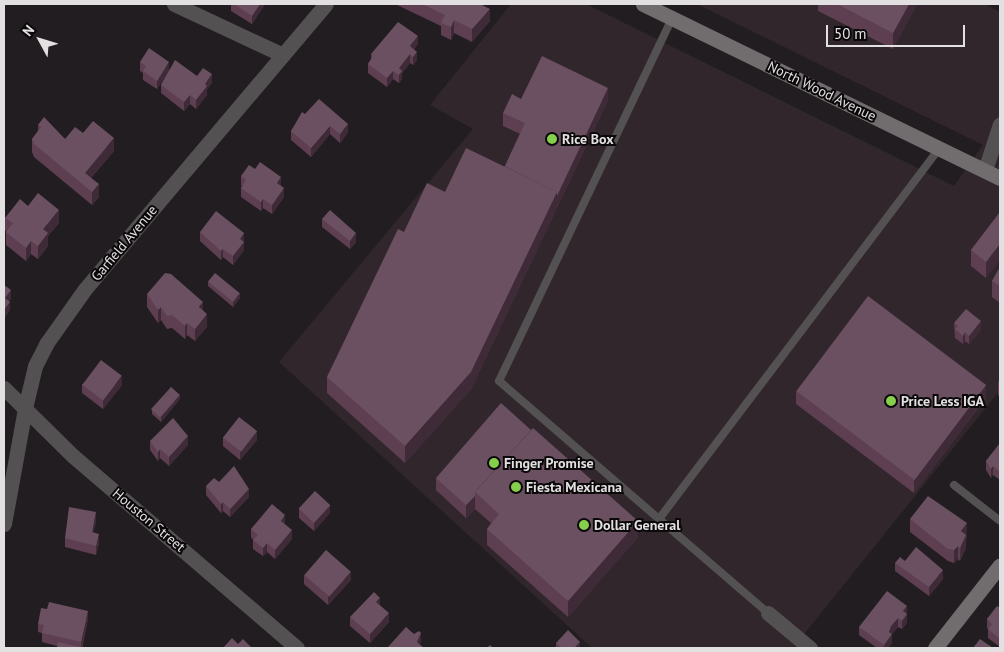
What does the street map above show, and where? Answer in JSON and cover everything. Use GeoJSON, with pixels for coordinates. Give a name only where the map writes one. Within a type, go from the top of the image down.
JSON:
{"type":"FeatureCollection","features":[{"type":"Feature","properties":{"kind":"main road","name":"North Wood Avenue"},"geometry":{"type":"LineString","coordinates":[[644,4],[1000,178]]}},
{"type":"Feature","properties":{"kind":"main road"},"geometry":{"type":"LineString","coordinates":[[936,648],[1000,565]]}},
{"type":"Feature","properties":{"kind":"street"},"geometry":{"type":"LineString","coordinates":[[174,4],[283,55]]}},
{"type":"Feature","properties":{"kind":"street","name":"Garfield Avenue"},"geometry":{"type":"LineString","coordinates":[[4,524],[25,408],[36,366],[46,344],[85,289],[326,4]]}},
{"type":"Feature","properties":{"kind":"street"},"geometry":{"type":"LineString","coordinates":[[985,170],[1000,124]]}},
{"type":"Feature","properties":{"kind":"street","name":"Houston Street"},"geometry":{"type":"LineString","coordinates":[[4,388],[73,456],[297,648]]}},
{"type":"Feature","properties":{"kind":"street"},"geometry":{"type":"LineString","coordinates":[[768,614],[810,648]]}},
{"type":"Feature","properties":{"kind":"lane"},"geometry":{"type":"LineString","coordinates":[[672,18],[499,381],[768,614]]}},
{"type":"Feature","properties":{"kind":"lane"},"geometry":{"type":"LineString","coordinates":[[659,519],[940,148]]}},
{"type":"Feature","properties":{"kind":"lane"},"geometry":{"type":"LineString","coordinates":[[954,485],[1000,521]]}},
{"type":"Feature","properties":{"kind":"shaded area"},"geometry":{"type":"Polygon","coordinates":[[[511,4],[586,4],[954,186],[983,145],[697,4],[984,4],[1000,12],[1000,390],[793,648],[592,648],[279,362],[473,129],[430,105],[511,4]]]}},
{"type":"Feature","properties":{"kind":"building"},"geometry":{"type":"Polygon","coordinates":[[[234,4],[260,4],[252,16],[234,4]]]}},
{"type":"Feature","properties":{"kind":"building"},"geometry":{"type":"Polygon","coordinates":[[[422,4],[480,4],[490,9],[472,29],[454,20],[451,27],[441,23],[445,15],[422,4]]]}},
{"type":"Feature","properties":{"kind":"building"},"geometry":{"type":"Polygon","coordinates":[[[837,4],[909,4],[893,33],[837,4]]]}},
{"type":"Feature","properties":{"kind":"building"},"geometry":{"type":"Polygon","coordinates":[[[398,22],[418,36],[410,46],[417,52],[413,57],[410,54],[399,68],[402,71],[399,75],[393,71],[387,78],[368,64],[373,56],[371,54],[398,22]]]}},
{"type":"Feature","properties":{"kind":"building"},"geometry":{"type":"Polygon","coordinates":[[[149,48],[169,62],[157,81],[143,71],[146,66],[140,62],[149,48]]]}},
{"type":"Feature","properties":{"kind":"building"},"geometry":{"type":"Polygon","coordinates":[[[542,56],[608,88],[557,196],[557,192],[505,166],[525,123],[503,113],[512,94],[521,99],[542,56]]]}},
{"type":"Feature","properties":{"kind":"building"},"geometry":{"type":"Polygon","coordinates":[[[175,60],[197,76],[203,68],[212,74],[205,84],[207,86],[196,100],[190,95],[184,102],[161,85],[175,60]]]}},
{"type":"Feature","properties":{"kind":"building"},"geometry":{"type":"Polygon","coordinates":[[[319,99],[348,124],[340,134],[330,126],[311,148],[291,131],[302,112],[305,114],[319,99]]]}},
{"type":"Feature","properties":{"kind":"building"},"geometry":{"type":"Polygon","coordinates":[[[44,117],[65,139],[75,127],[83,133],[93,121],[114,138],[85,173],[99,184],[92,192],[34,144],[32,139],[41,127],[38,125],[44,117]]]}},
{"type":"Feature","properties":{"kind":"building"},"geometry":{"type":"Polygon","coordinates":[[[466,148],[557,192],[471,372],[405,446],[327,377],[398,229],[404,232],[427,183],[445,192],[466,148]]]}},
{"type":"Feature","properties":{"kind":"building"},"geometry":{"type":"Polygon","coordinates":[[[260,162],[281,177],[277,183],[284,188],[272,205],[263,199],[261,202],[241,188],[246,180],[241,176],[249,165],[255,169],[260,162]]]}},
{"type":"Feature","properties":{"kind":"building"},"geometry":{"type":"Polygon","coordinates":[[[38,193],[59,210],[43,229],[48,233],[38,246],[31,241],[26,248],[6,232],[13,223],[5,218],[20,199],[28,206],[38,193]]]}},
{"type":"Feature","properties":{"kind":"building"},"geometry":{"type":"Polygon","coordinates":[[[330,210],[356,233],[350,241],[322,219],[330,210]]]}},
{"type":"Feature","properties":{"kind":"building"},"geometry":{"type":"Polygon","coordinates":[[[216,211],[244,233],[240,239],[244,242],[233,256],[223,249],[221,251],[200,232],[216,211]]]}},
{"type":"Feature","properties":{"kind":"building"},"geometry":{"type":"Polygon","coordinates":[[[1000,212],[1000,244],[986,262],[971,250],[1000,212]]]}},
{"type":"Feature","properties":{"kind":"building"},"geometry":{"type":"Polygon","coordinates":[[[1000,267],[1000,286],[992,281],[1000,267]]]}},
{"type":"Feature","properties":{"kind":"building"},"geometry":{"type":"Polygon","coordinates":[[[165,273],[171,274],[203,302],[199,307],[207,314],[195,329],[187,323],[185,326],[172,315],[167,316],[161,307],[158,310],[147,294],[165,273]]]}},
{"type":"Feature","properties":{"kind":"building"},"geometry":{"type":"Polygon","coordinates":[[[215,273],[240,293],[233,302],[208,282],[215,273]]]}},
{"type":"Feature","properties":{"kind":"building"},"geometry":{"type":"Polygon","coordinates":[[[4,285],[11,290],[5,298],[10,302],[4,310],[4,285]]]}},
{"type":"Feature","properties":{"kind":"building","name":"Price Less IGA"},"geometry":{"type":"Polygon","coordinates":[[[868,296],[986,385],[915,480],[796,391],[868,296]]]}},
{"type":"Feature","properties":{"kind":"building"},"geometry":{"type":"Polygon","coordinates":[[[966,309],[981,321],[969,336],[965,332],[963,336],[955,329],[958,326],[954,323],[966,309]]]}},
{"type":"Feature","properties":{"kind":"building"},"geometry":{"type":"Polygon","coordinates":[[[101,360],[122,376],[103,400],[82,385],[101,360]]]}},
{"type":"Feature","properties":{"kind":"building"},"geometry":{"type":"Polygon","coordinates":[[[171,387],[180,395],[160,417],[151,409],[171,387]]]}},
{"type":"Feature","properties":{"kind":"building"},"geometry":{"type":"Polygon","coordinates":[[[501,403],[531,430],[475,492],[475,496],[466,505],[436,478],[501,403]]]}},
{"type":"Feature","properties":{"kind":"building"},"geometry":{"type":"Polygon","coordinates":[[[239,417],[257,431],[241,452],[223,437],[239,417]]]}},
{"type":"Feature","properties":{"kind":"building"},"geometry":{"type":"Polygon","coordinates":[[[173,418],[188,436],[169,457],[160,449],[158,452],[150,441],[173,418]]]}},
{"type":"Feature","properties":{"kind":"building"},"geometry":{"type":"Polygon","coordinates":[[[533,428],[638,521],[568,601],[487,529],[499,514],[475,492],[533,428]]]}},
{"type":"Feature","properties":{"kind":"building"},"geometry":{"type":"Polygon","coordinates":[[[1000,443],[1000,472],[993,466],[991,469],[986,461],[1000,443]]]}},
{"type":"Feature","properties":{"kind":"building"},"geometry":{"type":"Polygon","coordinates":[[[234,466],[249,489],[230,509],[223,502],[221,504],[206,486],[214,478],[219,482],[234,466]]]}},
{"type":"Feature","properties":{"kind":"building"},"geometry":{"type":"Polygon","coordinates":[[[315,491],[330,505],[314,523],[299,509],[315,491]]]}},
{"type":"Feature","properties":{"kind":"building"},"geometry":{"type":"Polygon","coordinates":[[[928,496],[967,523],[961,531],[966,535],[960,548],[958,546],[954,550],[948,549],[910,519],[928,496]]]}},
{"type":"Feature","properties":{"kind":"building"},"geometry":{"type":"Polygon","coordinates":[[[272,504],[285,515],[281,521],[292,530],[275,550],[267,543],[263,548],[253,540],[258,535],[251,529],[272,504]]]}},
{"type":"Feature","properties":{"kind":"building"},"geometry":{"type":"Polygon","coordinates":[[[69,507],[96,512],[92,532],[99,534],[96,546],[65,538],[69,507]]]}},
{"type":"Feature","properties":{"kind":"building"},"geometry":{"type":"Polygon","coordinates":[[[916,547],[943,570],[929,587],[895,563],[900,557],[905,561],[916,547]]]}},
{"type":"Feature","properties":{"kind":"building"},"geometry":{"type":"Polygon","coordinates":[[[326,550],[351,572],[329,597],[304,575],[326,550]]]}},
{"type":"Feature","properties":{"kind":"building"},"geometry":{"type":"Polygon","coordinates":[[[887,591],[907,606],[903,611],[907,614],[902,621],[898,618],[891,626],[889,632],[892,634],[884,645],[859,627],[887,591]]]}},
{"type":"Feature","properties":{"kind":"building"},"geometry":{"type":"Polygon","coordinates":[[[374,592],[380,598],[376,602],[389,613],[370,634],[350,617],[374,592]]]}},
{"type":"Feature","properties":{"kind":"building"},"geometry":{"type":"Polygon","coordinates":[[[49,602],[88,611],[81,642],[42,633],[44,625],[38,624],[41,608],[47,609],[49,602]]]}},
{"type":"Feature","properties":{"kind":"building"},"geometry":{"type":"Polygon","coordinates":[[[997,606],[1000,608],[1000,639],[988,629],[992,624],[987,619],[997,606]]]}},
{"type":"Feature","properties":{"kind":"building"},"geometry":{"type":"Polygon","coordinates":[[[406,627],[414,634],[419,631],[421,633],[417,642],[424,648],[388,647],[406,627]]]}},
{"type":"Feature","properties":{"kind":"building"},"geometry":{"type":"Polygon","coordinates":[[[568,630],[580,642],[574,648],[562,648],[556,643],[568,630]]]}},
{"type":"Feature","properties":{"kind":"building"},"geometry":{"type":"Polygon","coordinates":[[[232,638],[238,644],[243,639],[252,648],[223,648],[232,638]]]}},
{"type":"Feature","properties":{"kind":"building"},"geometry":{"type":"Polygon","coordinates":[[[980,639],[993,648],[973,648],[980,639]]]}},
{"type":"Feature","properties":{"kind":"building"},"geometry":{"type":"Polygon","coordinates":[[[58,642],[80,647],[80,648],[57,648],[58,642]]]}},
{"type":"Feature","properties":{"kind":"place","name":"Rice Box"},"geometry":{"type":"Point","coordinates":[552,139]}},
{"type":"Feature","properties":{"kind":"place","name":"Price Less IGA"},"geometry":{"type":"Point","coordinates":[891,401]}},
{"type":"Feature","properties":{"kind":"place","name":"Finger Promise"},"geometry":{"type":"Point","coordinates":[494,463]}},
{"type":"Feature","properties":{"kind":"place","name":"Fiesta Mexicana"},"geometry":{"type":"Point","coordinates":[516,487]}},
{"type":"Feature","properties":{"kind":"place","name":"Dollar General"},"geometry":{"type":"Point","coordinates":[584,525]}}]}
